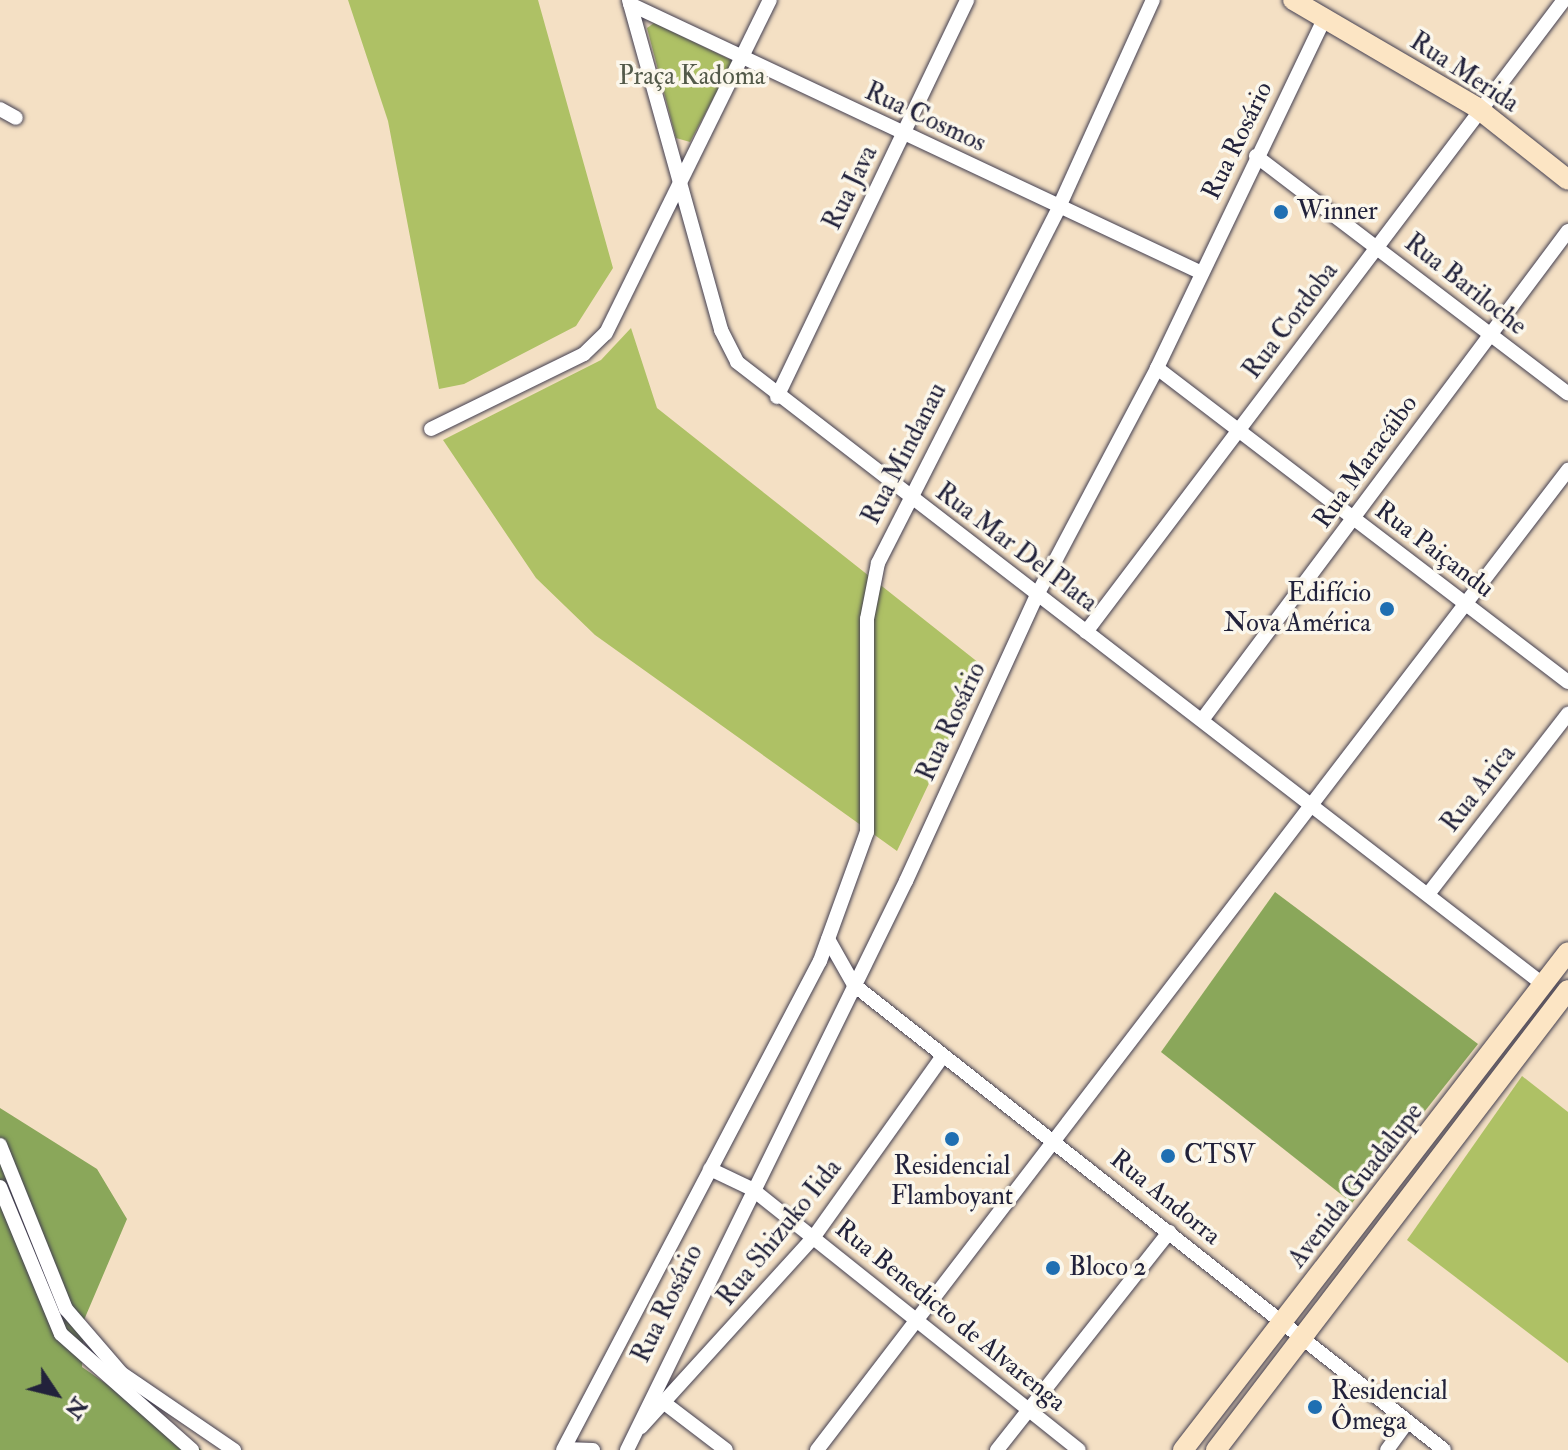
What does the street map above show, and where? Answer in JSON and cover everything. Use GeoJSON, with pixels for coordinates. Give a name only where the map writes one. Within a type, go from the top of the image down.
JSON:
{"type":"FeatureCollection","features":[{"type":"Feature","properties":{"kind":"street"},"geometry":{"type":"LineString","coordinates":[[431,429],[584,354],[606,333],[684,184],[770,0]]}},
{"type":"Feature","properties":{"kind":"street","name":"Rua Java"},"geometry":{"type":"LineString","coordinates":[[777,397],[967,0]]}},
{"type":"Feature","properties":{"kind":"street","name":"Rua Mindanau"},"geometry":{"type":"LineString","coordinates":[[710,1169],[820,961],[864,845],[867,619],[878,563],[907,498],[1059,207],[1153,0]]}},
{"type":"Feature","properties":{"kind":"street","name":"Rua Merida"},"geometry":{"type":"LineString","coordinates":[[1293,0],[1476,107],[1568,180]]}},
{"type":"Feature","properties":{"kind":"street","name":"Rua Cordoba"},"geometry":{"type":"LineString","coordinates":[[1086,632],[1377,247],[1476,107],[1564,0]]}},
{"type":"Feature","properties":{"kind":"street","name":"Rua Cosmos"},"geometry":{"type":"LineString","coordinates":[[630,2],[902,136],[1202,273]]}},
{"type":"Feature","properties":{"kind":"street","name":"Rua Mar Del Plata"},"geometry":{"type":"LineString","coordinates":[[630,2],[684,184],[721,330],[737,362],[907,498],[1429,893],[1544,985],[1566,997]]}},
{"type":"Feature","properties":{"kind":"street","name":"Rua Rosário"},"geometry":{"type":"LineString","coordinates":[[627,1450],[641,1427],[649,1396],[854,985],[1037,595],[1157,368],[1325,17]]}},
{"type":"Feature","properties":{"kind":"street"},"geometry":{"type":"LineString","coordinates":[[0,109],[16,118]]}},
{"type":"Feature","properties":{"kind":"street","name":"Rua Bariloche"},"geometry":{"type":"LineString","coordinates":[[1256,156],[1568,394]]}},
{"type":"Feature","properties":{"kind":"street","name":"Rua Maracáibo"},"geometry":{"type":"LineString","coordinates":[[1202,720],[1568,231]]}},
{"type":"Feature","properties":{"kind":"street","name":"Rua Paiçandu"},"geometry":{"type":"LineString","coordinates":[[1157,368],[1568,682]]}},
{"type":"Feature","properties":{"kind":"street"},"geometry":{"type":"LineString","coordinates":[[817,1450],[1057,1144],[1568,470]]}},
{"type":"Feature","properties":{"kind":"street","name":"Rua Arica"},"geometry":{"type":"LineString","coordinates":[[1429,893],[1568,714]]}},
{"type":"Feature","properties":{"kind":"street"},"geometry":{"type":"LineString","coordinates":[[828,939],[854,985]]}},
{"type":"Feature","properties":{"kind":"street","name":"Avenida Guadalupe"},"geometry":{"type":"LineString","coordinates":[[1183,1450],[1568,952]]}},
{"type":"Feature","properties":{"kind":"street","name":"Rua Andorra"},"geometry":{"type":"LineString","coordinates":[[854,985],[1444,1450]]}},
{"type":"Feature","properties":{"kind":"street","name":"Avenida Guadalupe"},"geometry":{"type":"LineString","coordinates":[[1216,1450],[1566,997]]}},
{"type":"Feature","properties":{"kind":"street","name":"Rua Shizuko Iida"},"geometry":{"type":"LineString","coordinates":[[641,1427],[667,1405],[813,1238],[942,1057]]}},
{"type":"Feature","properties":{"kind":"street"},"geometry":{"type":"LineString","coordinates":[[0,1145],[66,1309],[121,1373],[234,1450]]}},
{"type":"Feature","properties":{"kind":"street","name":"Rua Rosário"},"geometry":{"type":"LineString","coordinates":[[563,1450],[710,1169]]}},
{"type":"Feature","properties":{"kind":"street","name":"Rua Benedicto de Alvarenga"},"geometry":{"type":"LineString","coordinates":[[710,1169],[752,1189],[1079,1450]]}},
{"type":"Feature","properties":{"kind":"street"},"geometry":{"type":"LineString","coordinates":[[0,1187],[61,1334],[192,1450]]}},
{"type":"Feature","properties":{"kind":"street"},"geometry":{"type":"LineString","coordinates":[[997,1450],[1169,1232]]}},
{"type":"Feature","properties":{"kind":"street"},"geometry":{"type":"LineString","coordinates":[[667,1405],[726,1450]]}},
{"type":"Feature","properties":{"kind":"street"},"geometry":{"type":"LineString","coordinates":[[1387,1450],[1407,1422]]}},
{"type":"Feature","properties":{"kind":"street"},"geometry":{"type":"LineString","coordinates":[[563,1450],[593,1450]]}},
{"type":"Feature","properties":{"kind":"green space"},"geometry":{"type":"Polygon","coordinates":[[[348,0],[538,0],[613,268],[576,326],[464,384],[439,389],[388,121],[348,0]]]}},
{"type":"Feature","properties":{"kind":"green space","name":"Praça Kadoma"},"geometry":{"type":"Polygon","coordinates":[[[654,23],[733,61],[690,142],[676,138],[647,28],[654,23]]]}},
{"type":"Feature","properties":{"kind":"green space"},"geometry":{"type":"Polygon","coordinates":[[[631,328],[657,408],[984,667],[897,851],[595,635],[536,578],[443,440],[601,360],[631,328]]]}},
{"type":"Feature","properties":{"kind":"green space"},"geometry":{"type":"Polygon","coordinates":[[[1275,892],[1478,1044],[1352,1203],[1161,1052],[1275,892]]]}},
{"type":"Feature","properties":{"kind":"green space"},"geometry":{"type":"Polygon","coordinates":[[[1522,1076],[1568,1112],[1568,1363],[1407,1240],[1522,1076]]]}},
{"type":"Feature","properties":{"kind":"green space"},"geometry":{"type":"Polygon","coordinates":[[[0,1108],[97,1169],[127,1219],[84,1320],[82,1367],[202,1450],[0,1450],[0,1108]]]}},
{"type":"Feature","properties":{"kind":"place","name":"Winner"},"geometry":{"type":"Point","coordinates":[1281,212]}},
{"type":"Feature","properties":{"kind":"place","name":"Edifício Nova América"},"geometry":{"type":"Point","coordinates":[1387,609]}},
{"type":"Feature","properties":{"kind":"place","name":"Residencial Flamboyant"},"geometry":{"type":"Point","coordinates":[952,1139]}},
{"type":"Feature","properties":{"kind":"place","name":"CTSV"},"geometry":{"type":"Point","coordinates":[1168,1156]}},
{"type":"Feature","properties":{"kind":"place","name":"Bloco 2"},"geometry":{"type":"Point","coordinates":[1053,1268]}},
{"type":"Feature","properties":{"kind":"place","name":"Residencial Ômega"},"geometry":{"type":"Point","coordinates":[1315,1407]}}]}
